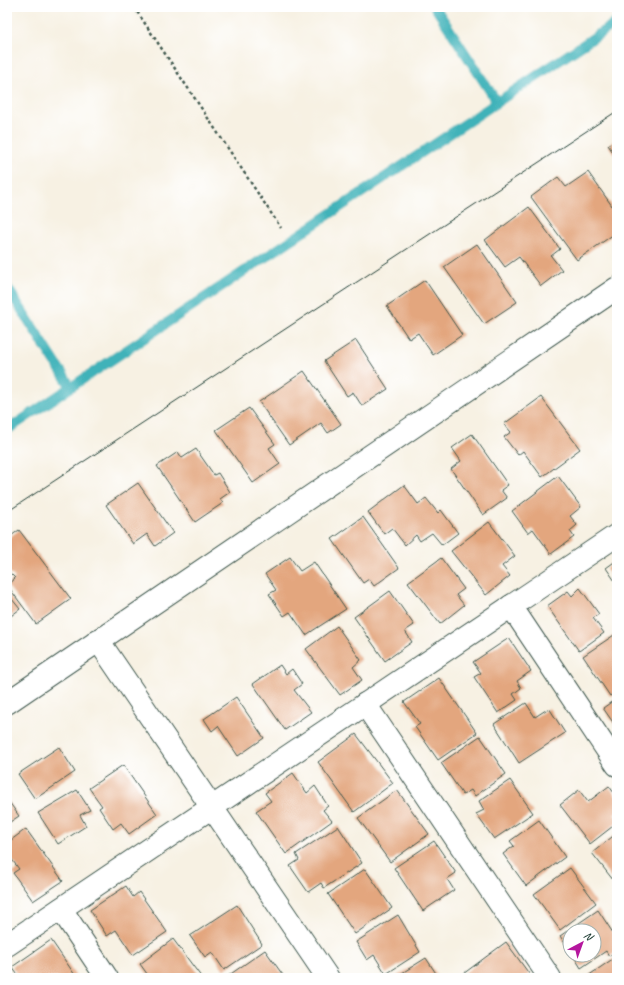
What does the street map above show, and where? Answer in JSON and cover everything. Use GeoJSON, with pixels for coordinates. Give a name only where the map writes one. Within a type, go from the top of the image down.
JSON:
{"type":"FeatureCollection","features":[{"type":"Feature","properties":{"kind":"street"},"geometry":{"type":"LineString","coordinates":[[7,703],[617,288]]}},
{"type":"Feature","properties":{"kind":"street"},"geometry":{"type":"LineString","coordinates":[[7,945],[617,535]]}},
{"type":"Feature","properties":{"kind":"street"},"geometry":{"type":"LineString","coordinates":[[511,606],[617,765]]}},
{"type":"Feature","properties":{"kind":"street"},"geometry":{"type":"LineString","coordinates":[[98,640],[328,978]]}},
{"type":"Feature","properties":{"kind":"street"},"geometry":{"type":"LineString","coordinates":[[365,704],[550,978]]}},
{"type":"Feature","properties":{"kind":"street"},"geometry":{"type":"LineString","coordinates":[[61,909],[107,978]]}},
{"type":"Feature","properties":{"kind":"path"},"geometry":{"type":"LineString","coordinates":[[134,7],[281,228]]}},
{"type":"Feature","properties":{"kind":"building"},"geometry":{"type":"Polygon","coordinates":[[[617,139],[617,158],[608,145],[617,139]]]}},
{"type":"Feature","properties":{"kind":"building"},"geometry":{"type":"Polygon","coordinates":[[[588,172],[617,213],[617,232],[577,260],[531,197],[558,177],[566,187],[588,172]]]}},
{"type":"Feature","properties":{"kind":"building"},"geometry":{"type":"Polygon","coordinates":[[[529,207],[560,249],[551,256],[562,270],[541,286],[519,257],[505,267],[485,240],[529,207]]]}},
{"type":"Feature","properties":{"kind":"building"},"geometry":{"type":"Polygon","coordinates":[[[477,244],[517,302],[484,324],[444,267],[477,244]]]}},
{"type":"Feature","properties":{"kind":"building"},"geometry":{"type":"Polygon","coordinates":[[[425,280],[462,335],[433,355],[418,333],[409,339],[387,306],[425,280]]]}},
{"type":"Feature","properties":{"kind":"building"},"geometry":{"type":"Polygon","coordinates":[[[356,340],[388,389],[362,406],[353,392],[347,396],[324,361],[356,340]]]}},
{"type":"Feature","properties":{"kind":"building"},"geometry":{"type":"Polygon","coordinates":[[[304,371],[341,424],[328,433],[321,423],[289,445],[259,402],[304,371]]]}},
{"type":"Feature","properties":{"kind":"building"},"geometry":{"type":"Polygon","coordinates":[[[541,397],[580,449],[542,477],[523,451],[518,455],[504,437],[511,432],[504,424],[541,397]]]}},
{"type":"Feature","properties":{"kind":"building"},"geometry":{"type":"Polygon","coordinates":[[[249,408],[275,444],[269,448],[280,464],[253,483],[216,430],[249,408]]]}},
{"type":"Feature","properties":{"kind":"building"},"geometry":{"type":"Polygon","coordinates":[[[472,434],[508,485],[501,490],[507,498],[483,515],[451,469],[461,461],[452,448],[472,434]]]}},
{"type":"Feature","properties":{"kind":"building"},"geometry":{"type":"Polygon","coordinates":[[[196,449],[214,475],[218,473],[230,492],[220,499],[223,503],[195,522],[157,466],[178,452],[182,458],[196,449]]]}},
{"type":"Feature","properties":{"kind":"building"},"geometry":{"type":"Polygon","coordinates":[[[558,476],[581,507],[570,516],[577,525],[570,531],[574,537],[551,554],[533,529],[528,533],[512,511],[558,476]]]}},
{"type":"Feature","properties":{"kind":"building"},"geometry":{"type":"Polygon","coordinates":[[[138,483],[173,533],[155,546],[147,534],[133,544],[106,505],[138,483]]]}},
{"type":"Feature","properties":{"kind":"building"},"geometry":{"type":"Polygon","coordinates":[[[404,485],[418,504],[426,498],[438,513],[441,510],[458,533],[442,545],[432,533],[420,541],[416,535],[405,545],[392,528],[384,534],[368,512],[404,485]]]}},
{"type":"Feature","properties":{"kind":"building"},"geometry":{"type":"Polygon","coordinates":[[[363,517],[399,568],[374,586],[369,579],[363,583],[332,539],[363,517]]]}},
{"type":"Feature","properties":{"kind":"building"},"geometry":{"type":"Polygon","coordinates":[[[489,522],[515,556],[502,566],[510,576],[486,595],[451,551],[489,522]]]}},
{"type":"Feature","properties":{"kind":"building"},"geometry":{"type":"Polygon","coordinates":[[[19,530],[71,599],[36,624],[7,585],[15,578],[7,570],[7,539],[19,530]]]}},
{"type":"Feature","properties":{"kind":"building"},"geometry":{"type":"Polygon","coordinates":[[[290,557],[300,571],[314,562],[346,609],[306,635],[290,612],[284,616],[269,594],[276,590],[265,574],[290,557]]]}},
{"type":"Feature","properties":{"kind":"building"},"geometry":{"type":"Polygon","coordinates":[[[441,558],[464,589],[456,595],[464,605],[440,624],[408,582],[441,558]]]}},
{"type":"Feature","properties":{"kind":"building"},"geometry":{"type":"Polygon","coordinates":[[[617,560],[617,584],[606,568],[617,560]]]}},
{"type":"Feature","properties":{"kind":"building"},"geometry":{"type":"Polygon","coordinates":[[[580,588],[599,614],[593,618],[604,633],[579,651],[547,606],[568,591],[572,596],[580,588]]]}},
{"type":"Feature","properties":{"kind":"building"},"geometry":{"type":"Polygon","coordinates":[[[390,591],[414,625],[405,631],[412,642],[385,661],[354,617],[390,591]]]}},
{"type":"Feature","properties":{"kind":"building"},"geometry":{"type":"Polygon","coordinates":[[[7,593],[20,609],[7,619],[7,593]]]}},
{"type":"Feature","properties":{"kind":"building"},"geometry":{"type":"Polygon","coordinates":[[[337,626],[361,660],[353,667],[362,680],[340,695],[306,649],[337,626]]]}},
{"type":"Feature","properties":{"kind":"building"},"geometry":{"type":"Polygon","coordinates":[[[617,633],[617,692],[610,696],[583,656],[617,633]]]}},
{"type":"Feature","properties":{"kind":"building"},"geometry":{"type":"Polygon","coordinates":[[[509,638],[531,671],[517,681],[521,688],[513,694],[517,700],[498,713],[474,677],[481,673],[473,662],[509,638]]]}},
{"type":"Feature","properties":{"kind":"building"},"geometry":{"type":"Polygon","coordinates":[[[280,665],[286,674],[292,669],[302,684],[294,690],[311,712],[285,730],[253,684],[280,665]]]}},
{"type":"Feature","properties":{"kind":"building"},"geometry":{"type":"Polygon","coordinates":[[[439,678],[477,733],[438,760],[415,727],[420,724],[404,702],[439,678]]]}},
{"type":"Feature","properties":{"kind":"building"},"geometry":{"type":"Polygon","coordinates":[[[236,697],[264,738],[238,756],[218,726],[212,731],[204,719],[236,697]]]}},
{"type":"Feature","properties":{"kind":"building"},"geometry":{"type":"Polygon","coordinates":[[[617,698],[617,728],[603,708],[617,698]]]}},
{"type":"Feature","properties":{"kind":"building"},"geometry":{"type":"Polygon","coordinates":[[[526,703],[535,717],[549,708],[565,733],[519,763],[494,724],[526,703]]]}},
{"type":"Feature","properties":{"kind":"building"},"geometry":{"type":"Polygon","coordinates":[[[356,734],[393,783],[354,812],[318,762],[356,734]]]}},
{"type":"Feature","properties":{"kind":"building"},"geometry":{"type":"Polygon","coordinates":[[[480,736],[506,774],[475,796],[471,790],[463,795],[441,763],[480,736]]]}},
{"type":"Feature","properties":{"kind":"building"},"geometry":{"type":"Polygon","coordinates":[[[59,747],[75,772],[35,799],[18,774],[59,747]]]}},
{"type":"Feature","properties":{"kind":"building"},"geometry":{"type":"Polygon","coordinates":[[[123,765],[157,814],[129,834],[121,823],[113,829],[99,808],[102,806],[89,788],[123,765]]]}},
{"type":"Feature","properties":{"kind":"building"},"geometry":{"type":"Polygon","coordinates":[[[293,773],[307,793],[315,786],[328,806],[323,810],[332,821],[286,854],[256,811],[271,801],[265,793],[293,773]]]}},
{"type":"Feature","properties":{"kind":"building"},"geometry":{"type":"Polygon","coordinates":[[[510,780],[533,813],[494,839],[476,814],[484,810],[479,801],[510,780]]]}},
{"type":"Feature","properties":{"kind":"building"},"geometry":{"type":"Polygon","coordinates":[[[609,786],[617,797],[617,812],[614,814],[617,818],[617,823],[590,844],[560,805],[579,790],[588,802],[609,786]]]}},
{"type":"Feature","properties":{"kind":"building"},"geometry":{"type":"Polygon","coordinates":[[[77,790],[90,810],[80,815],[86,826],[58,844],[38,813],[77,790]]]}},
{"type":"Feature","properties":{"kind":"building"},"geometry":{"type":"Polygon","coordinates":[[[397,790],[429,834],[390,862],[358,818],[397,790]]]}},
{"type":"Feature","properties":{"kind":"building"},"geometry":{"type":"Polygon","coordinates":[[[7,799],[19,816],[7,824],[7,799]]]}},
{"type":"Feature","properties":{"kind":"building"},"geometry":{"type":"Polygon","coordinates":[[[539,820],[565,857],[526,886],[503,854],[514,846],[510,841],[539,820]]]}},
{"type":"Feature","properties":{"kind":"building"},"geometry":{"type":"Polygon","coordinates":[[[338,826],[362,863],[324,888],[321,883],[308,892],[290,866],[299,860],[296,854],[338,826]]]}},
{"type":"Feature","properties":{"kind":"building"},"geometry":{"type":"Polygon","coordinates":[[[26,829],[63,881],[33,901],[13,873],[19,869],[7,853],[7,843],[26,829]]]}},
{"type":"Feature","properties":{"kind":"building"},"geometry":{"type":"Polygon","coordinates":[[[617,833],[617,885],[592,853],[617,833]]]}},
{"type":"Feature","properties":{"kind":"building"},"geometry":{"type":"Polygon","coordinates":[[[434,841],[456,873],[447,879],[454,890],[423,911],[394,868],[434,841]]]}},
{"type":"Feature","properties":{"kind":"building"},"geometry":{"type":"Polygon","coordinates":[[[570,868],[596,903],[569,923],[562,923],[562,928],[560,930],[534,894],[570,868]]]}},
{"type":"Feature","properties":{"kind":"building"},"geometry":{"type":"Polygon","coordinates":[[[365,869],[392,908],[355,934],[328,894],[365,869]]]}},
{"type":"Feature","properties":{"kind":"building"},"geometry":{"type":"Polygon","coordinates":[[[126,886],[133,897],[139,892],[167,932],[133,955],[116,930],[107,936],[90,910],[126,886]]]}},
{"type":"Feature","properties":{"kind":"building"},"geometry":{"type":"Polygon","coordinates":[[[237,905],[262,944],[224,970],[212,952],[205,957],[190,936],[237,905]]]}},
{"type":"Feature","properties":{"kind":"building"},"geometry":{"type":"Polygon","coordinates":[[[598,910],[617,939],[617,951],[609,956],[606,951],[602,954],[602,923],[579,923],[598,910]]]}},
{"type":"Feature","properties":{"kind":"building"},"geometry":{"type":"Polygon","coordinates":[[[398,915],[420,952],[386,974],[374,955],[367,960],[356,942],[398,915]]]}},
{"type":"Feature","properties":{"kind":"building"},"geometry":{"type":"Polygon","coordinates":[[[173,939],[202,978],[150,978],[140,964],[173,939]]]}},
{"type":"Feature","properties":{"kind":"building"},"geometry":{"type":"Polygon","coordinates":[[[51,940],[77,978],[20,978],[12,967],[51,940]]]}},
{"type":"Feature","properties":{"kind":"building"},"geometry":{"type":"Polygon","coordinates":[[[506,942],[530,975],[526,978],[467,978],[463,974],[506,942]]]}},
{"type":"Feature","properties":{"kind":"building"},"geometry":{"type":"Polygon","coordinates":[[[265,950],[285,978],[225,978],[265,950]]]}},
{"type":"Feature","properties":{"kind":"building"},"geometry":{"type":"Polygon","coordinates":[[[617,956],[617,978],[585,978],[617,956]]]}},
{"type":"Feature","properties":{"kind":"building"},"geometry":{"type":"Polygon","coordinates":[[[426,958],[439,978],[394,978],[426,958]]]}},
{"type":"Feature","properties":{"kind":"building"},"geometry":{"type":"Polygon","coordinates":[[[578,963],[588,963],[581,968],[578,963]]]}},
{"type":"Feature","properties":{"kind":"waterway"},"geometry":{"type":"LineString","coordinates":[[435,7],[497,102]]}},
{"type":"Feature","properties":{"kind":"waterway"},"geometry":{"type":"LineString","coordinates":[[7,430],[617,22]]}},
{"type":"Feature","properties":{"kind":"waterway"},"geometry":{"type":"LineString","coordinates":[[7,287],[71,387]]}},
{"type":"Feature","properties":{"kind":"tram line"},"geometry":{"type":"LineString","coordinates":[[7,512],[617,111]]}}]}
